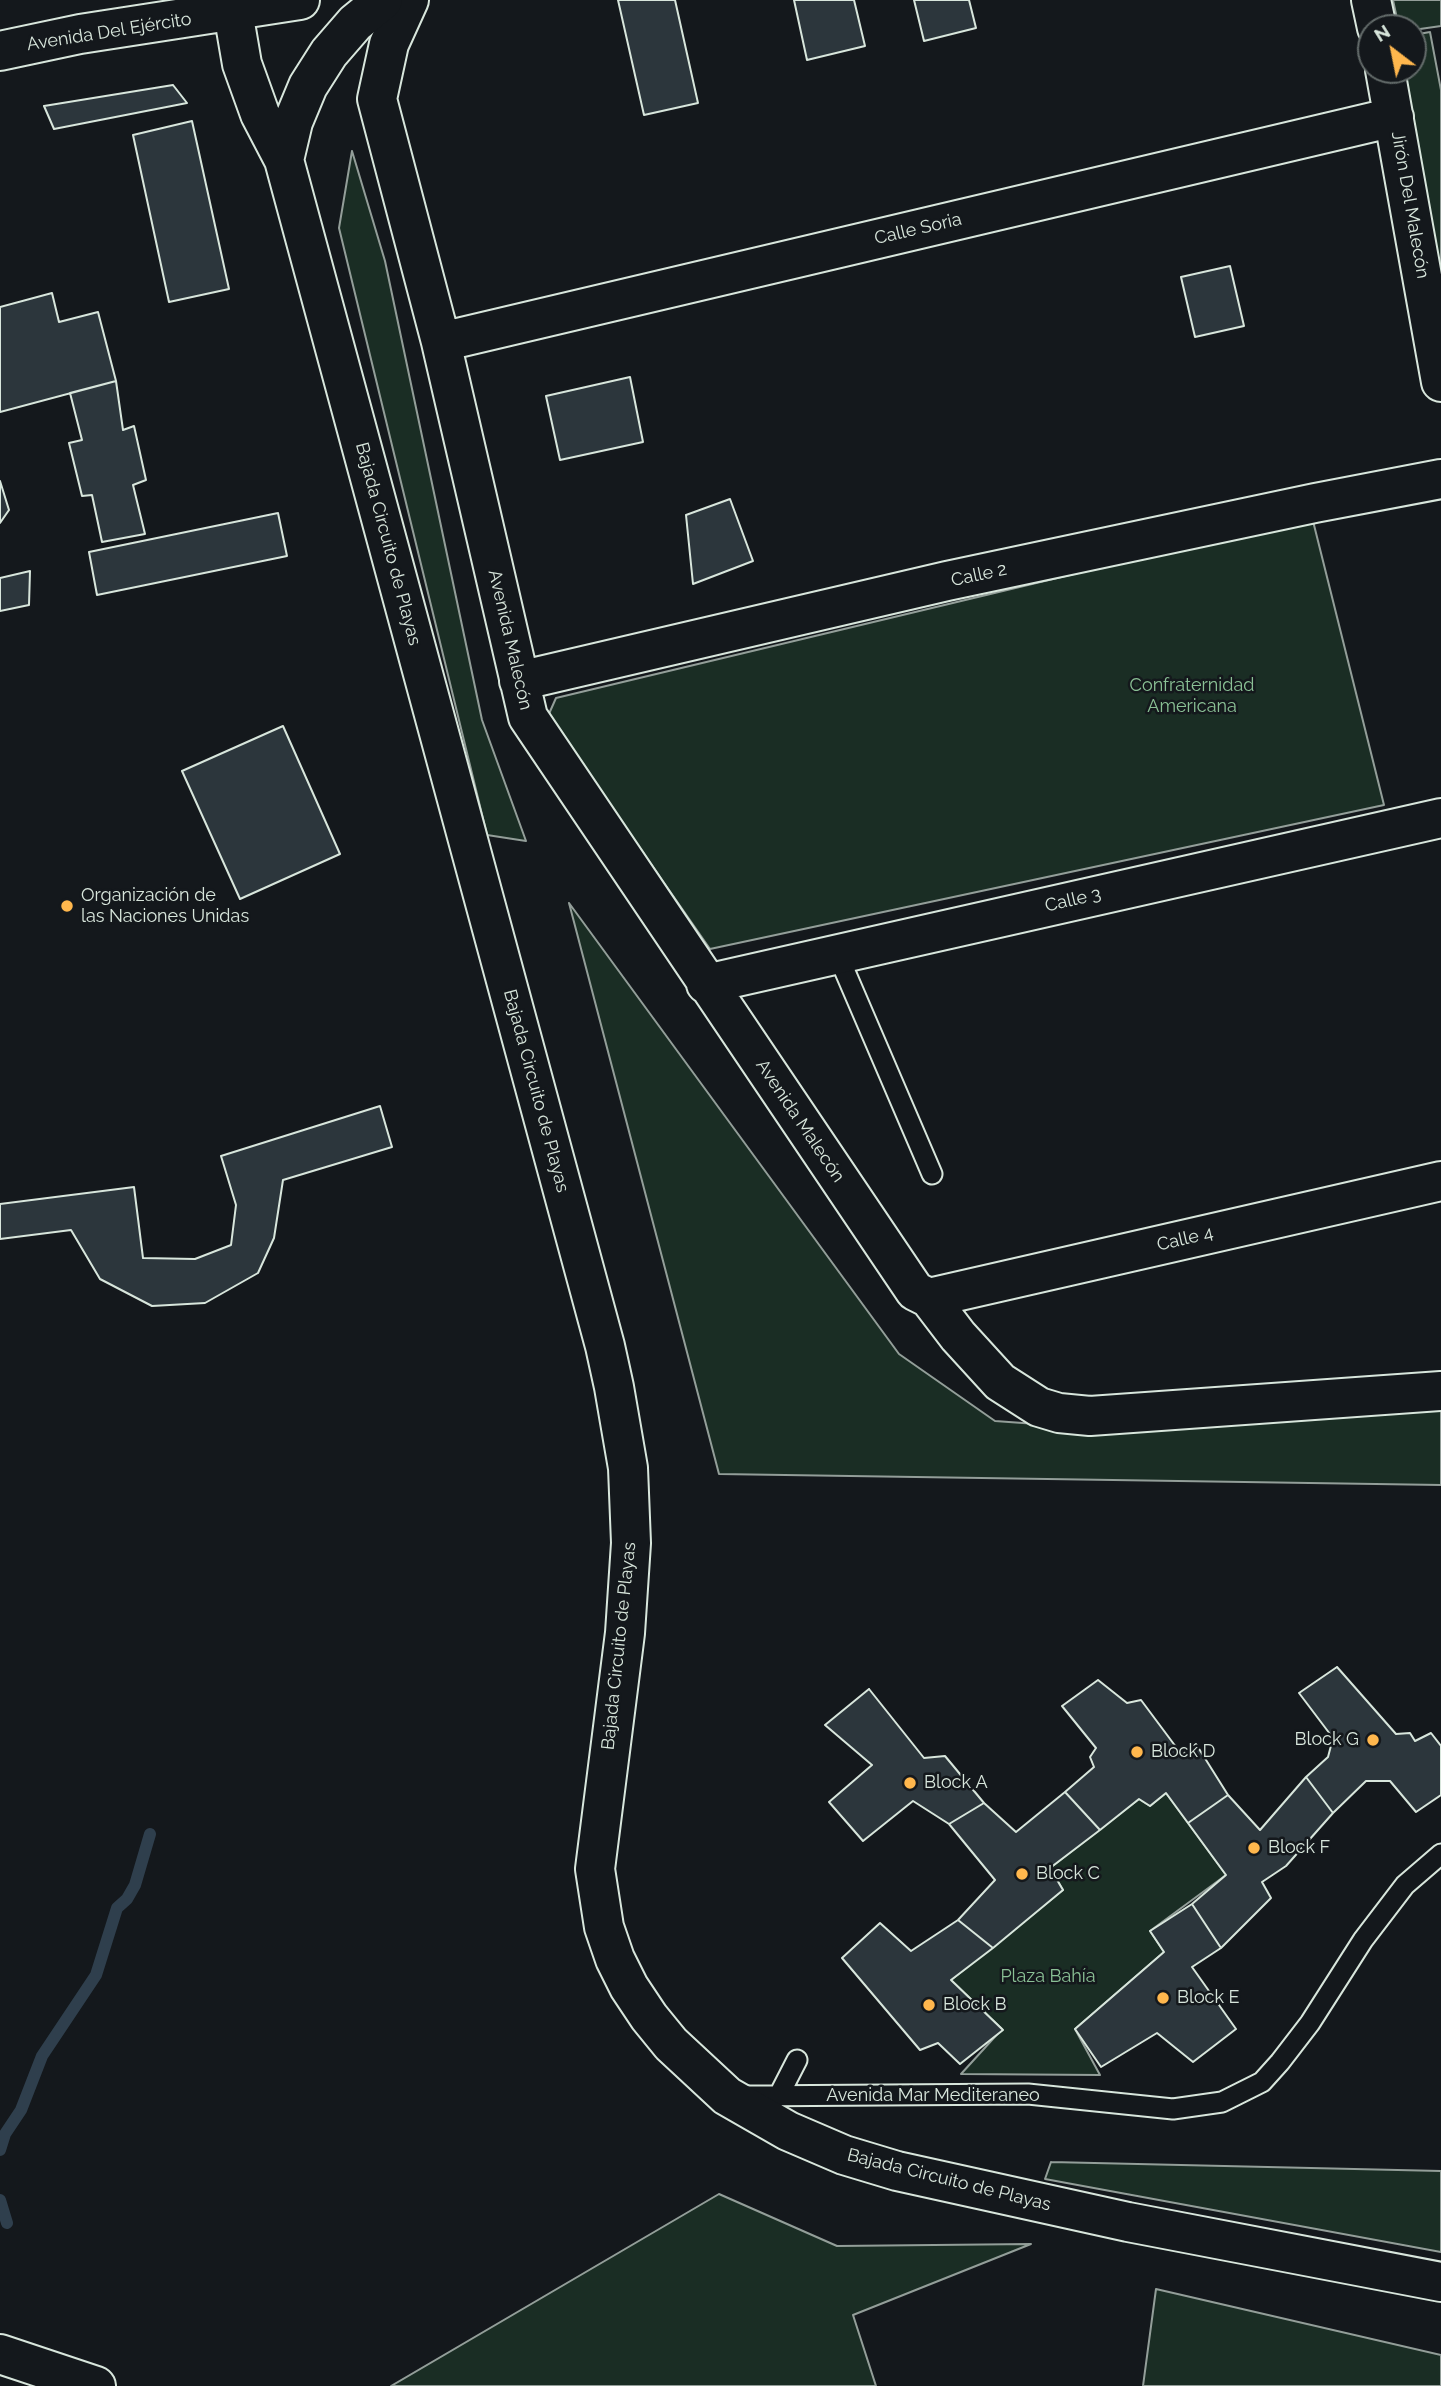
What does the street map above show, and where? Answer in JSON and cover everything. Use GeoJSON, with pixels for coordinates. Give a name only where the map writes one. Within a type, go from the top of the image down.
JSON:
{"type":"FeatureCollection","features":[{"type":"Feature","properties":{"kind":"main road","name":"Avenida Del Ejército"},"geometry":{"type":"LineString","coordinates":[[0,51],[231,6],[300,0]]}},
{"type":"Feature","properties":{"kind":"main road","name":"Bajada Circuito de Playas"},"geometry":{"type":"LineString","coordinates":[[284,160],[293,122],[308,86],[329,53],[355,23],[383,0]]}},
{"type":"Feature","properties":{"kind":"main road","name":"Avenida Malecón"},"geometry":{"type":"LineString","coordinates":[[409,0],[389,44],[377,99],[441,342],[527,717],[915,1291],[929,1298],[958,1336],[1000,1382],[1039,1407],[1059,1413],[1090,1416],[1441,1391]]}},
{"type":"Feature","properties":{"kind":"main road","name":"Bajada Circuito de Playas"},"geometry":{"type":"LineString","coordinates":[[231,6],[242,64],[260,114],[284,160],[605,1346],[622,1425],[628,1468],[631,1544],[625,1633],[595,1868],[604,1927],[615,1959],[629,1987],[649,2017],[678,2051],[727,2096],[788,2131],[844,2155],[886,2168],[1128,2222],[1441,2283]]}},
{"type":"Feature","properties":{"kind":"main road","name":"Jirón Del Malecón"},"geometry":{"type":"LineString","coordinates":[[1388,84],[1441,382]]}},
{"type":"Feature","properties":{"kind":"main road","name":"Calle Soria"},"geometry":{"type":"LineString","coordinates":[[441,342],[1394,117]]}},
{"type":"Feature","properties":{"kind":"main road","name":"Calle 2"},"geometry":{"type":"LineString","coordinates":[[519,681],[947,581],[1441,479]]}},
{"type":"Feature","properties":{"kind":"main road","name":"Calle 3"},"geometry":{"type":"LineString","coordinates":[[706,984],[1441,818]]}},
{"type":"Feature","properties":{"kind":"main road","name":"Calle 4"},"geometry":{"type":"LineString","coordinates":[[929,1298],[1441,1181]]}},
{"type":"Feature","properties":{"kind":"main road"},"geometry":{"type":"LineString","coordinates":[[0,2354],[96,2386]]}},
{"type":"Feature","properties":{"kind":"lane"},"geometry":{"type":"LineString","coordinates":[[837,954],[932,1174]]}},
{"type":"Feature","properties":{"kind":"lane","name":"Avenida Mar Mediteraneo"},"geometry":{"type":"LineString","coordinates":[[727,2096],[1028,2094],[1172,2109],[1222,2102],[1262,2082],[1280,2062],[1310,2023],[1363,1940],[1405,1885],[1441,1854]]}},
{"type":"Feature","properties":{"kind":"lane"},"geometry":{"type":"LineString","coordinates":[[778,2097],[797,2060]]}},
{"type":"Feature","properties":{"kind":"green space"},"geometry":{"type":"Polygon","coordinates":[[[1393,0],[1441,0],[1441,26],[1427,28],[1427,14],[1396,14],[1393,0]]]}},
{"type":"Feature","properties":{"kind":"green space"},"geometry":{"type":"Polygon","coordinates":[[[1430,32],[1441,90],[1441,275],[1403,84],[1427,84],[1427,33],[1430,32]]]}},
{"type":"Feature","properties":{"kind":"green space"},"geometry":{"type":"Polygon","coordinates":[[[352,151],[385,261],[482,720],[526,841],[487,835],[339,228],[352,151]]]}},
{"type":"Feature","properties":{"kind":"green space","name":"Confraternidad Americana"},"geometry":{"type":"Polygon","coordinates":[[[1312,517],[1384,805],[710,949],[548,716],[556,698],[1312,517]]]}},
{"type":"Feature","properties":{"kind":"green space"},"geometry":{"type":"Polygon","coordinates":[[[569,903],[899,1354],[995,1421],[1092,1428],[1441,1410],[1441,1485],[719,1474],[569,903]]]}},
{"type":"Feature","properties":{"kind":"green space","name":"Plaza Bahía"},"geometry":{"type":"Polygon","coordinates":[[[1166,1793],[1226,1875],[1150,1931],[1164,1952],[1075,2029],[1100,2075],[961,2074],[1002,2029],[951,1980],[1063,1890],[1050,1868],[1139,1799],[1150,1806],[1166,1793]]]}},
{"type":"Feature","properties":{"kind":"green space"},"geometry":{"type":"Polygon","coordinates":[[[1051,2162],[1441,2171],[1441,2252],[1045,2179],[1051,2162]]]}},
{"type":"Feature","properties":{"kind":"green space"},"geometry":{"type":"Polygon","coordinates":[[[719,2194],[837,2246],[1031,2244],[853,2315],[876,2386],[391,2386],[719,2194]]]}},
{"type":"Feature","properties":{"kind":"green space"},"geometry":{"type":"Polygon","coordinates":[[[1156,2289],[1441,2355],[1441,2386],[1143,2386],[1156,2289]]]}},
{"type":"Feature","properties":{"kind":"building"},"geometry":{"type":"Polygon","coordinates":[[[618,0],[675,0],[698,103],[644,115],[618,0]]]}},
{"type":"Feature","properties":{"kind":"building"},"geometry":{"type":"Polygon","coordinates":[[[794,0],[854,0],[865,46],[807,60],[794,0]]]}},
{"type":"Feature","properties":{"kind":"building"},"geometry":{"type":"Polygon","coordinates":[[[914,0],[969,0],[976,28],[924,41],[914,0]]]}},
{"type":"Feature","properties":{"kind":"building"},"geometry":{"type":"Polygon","coordinates":[[[173,85],[187,103],[54,129],[44,106],[173,85]]]}},
{"type":"Feature","properties":{"kind":"building"},"geometry":{"type":"Polygon","coordinates":[[[192,121],[229,289],[169,302],[133,135],[192,121]]]}},
{"type":"Feature","properties":{"kind":"building"},"geometry":{"type":"Polygon","coordinates":[[[1230,266],[1244,326],[1195,337],[1181,277],[1230,266]]]}},
{"type":"Feature","properties":{"kind":"building"},"geometry":{"type":"Polygon","coordinates":[[[52,293],[59,322],[98,312],[116,381],[0,412],[0,307],[52,293]]]}},
{"type":"Feature","properties":{"kind":"building"},"geometry":{"type":"Polygon","coordinates":[[[630,377],[643,442],[560,460],[546,396],[630,377]]]}},
{"type":"Feature","properties":{"kind":"building"},"geometry":{"type":"Polygon","coordinates":[[[116,381],[123,430],[134,426],[146,480],[133,485],[145,534],[102,542],[92,495],[82,496],[69,443],[82,440],[70,393],[116,381]]]}},
{"type":"Feature","properties":{"kind":"building"},"geometry":{"type":"Polygon","coordinates":[[[0,481],[9,510],[0,523],[0,481]]]}},
{"type":"Feature","properties":{"kind":"building"},"geometry":{"type":"Polygon","coordinates":[[[730,499],[753,561],[693,584],[686,515],[730,499]]]}},
{"type":"Feature","properties":{"kind":"building"},"geometry":{"type":"Polygon","coordinates":[[[278,513],[287,556],[97,595],[89,552],[278,513]]]}},
{"type":"Feature","properties":{"kind":"building"},"geometry":{"type":"Polygon","coordinates":[[[30,571],[29,605],[0,611],[0,578],[30,571]]]}},
{"type":"Feature","properties":{"kind":"building"},"geometry":{"type":"Polygon","coordinates":[[[283,726],[340,854],[240,899],[182,771],[283,726]]]}},
{"type":"Feature","properties":{"kind":"building"},"geometry":{"type":"Polygon","coordinates":[[[380,1106],[392,1147],[283,1180],[274,1238],[258,1273],[205,1303],[152,1306],[100,1279],[71,1230],[0,1239],[0,1204],[134,1187],[143,1258],[195,1259],[231,1245],[236,1205],[221,1156],[380,1106]]]}},
{"type":"Feature","properties":{"kind":"building","name":"Block G"},"geometry":{"type":"Polygon","coordinates":[[[1337,1667],[1396,1734],[1410,1733],[1415,1741],[1431,1733],[1441,1746],[1441,1795],[1416,1812],[1390,1781],[1366,1781],[1333,1813],[1306,1777],[1328,1757],[1333,1738],[1299,1693],[1337,1667]]]}},
{"type":"Feature","properties":{"kind":"building","name":"Block D"},"geometry":{"type":"Polygon","coordinates":[[[1098,1680],[1127,1703],[1141,1700],[1182,1755],[1196,1744],[1228,1795],[1188,1823],[1166,1793],[1150,1806],[1139,1799],[1100,1830],[1065,1792],[1094,1767],[1090,1757],[1096,1748],[1062,1706],[1098,1680]]]}},
{"type":"Feature","properties":{"kind":"building","name":"Block A"},"geometry":{"type":"Polygon","coordinates":[[[869,1689],[924,1758],[945,1756],[984,1803],[949,1824],[913,1801],[863,1841],[829,1802],[872,1765],[825,1725],[869,1689]]]}},
{"type":"Feature","properties":{"kind":"building","name":"Block F"},"geometry":{"type":"Polygon","coordinates":[[[1306,1777],[1333,1813],[1286,1866],[1262,1882],[1271,1898],[1221,1948],[1192,1904],[1226,1875],[1188,1823],[1228,1795],[1260,1830],[1306,1777]]]}},
{"type":"Feature","properties":{"kind":"building","name":"Block C"},"geometry":{"type":"Polygon","coordinates":[[[1065,1792],[1100,1830],[1050,1868],[1063,1890],[993,1948],[958,1920],[995,1880],[949,1824],[984,1803],[1016,1832],[1065,1792]]]}},
{"type":"Feature","properties":{"kind":"building","name":"Block E"},"geometry":{"type":"Polygon","coordinates":[[[1192,1904],[1221,1948],[1192,1967],[1236,2029],[1193,2062],[1157,2033],[1101,2067],[1075,2029],[1164,1952],[1150,1931],[1192,1904]]]}},
{"type":"Feature","properties":{"kind":"building","name":"Block B"},"geometry":{"type":"Polygon","coordinates":[[[958,1920],[993,1948],[951,1980],[1003,2030],[960,2064],[938,2043],[920,2050],[842,1958],[880,1923],[911,1951],[958,1920]]]}},
{"type":"Feature","properties":{"kind":"waterway"},"geometry":{"type":"LineString","coordinates":[[0,2150],[5,2134],[21,2110],[42,2056],[96,1975],[117,1908],[127,1899],[135,1885],[150,1834]]}},
{"type":"Feature","properties":{"kind":"waterway"},"geometry":{"type":"LineString","coordinates":[[0,2200],[7,2223]]}},
{"type":"Feature","properties":{"kind":"place","name":"Organización de las Naciones Unidas"},"geometry":{"type":"Point","coordinates":[67,906]}},
{"type":"Feature","properties":{"kind":"place","name":"Block G"},"geometry":{"type":"Point","coordinates":[1373,1740]}},
{"type":"Feature","properties":{"kind":"place","name":"Block D"},"geometry":{"type":"Point","coordinates":[1137,1752]}},
{"type":"Feature","properties":{"kind":"place","name":"Block A"},"geometry":{"type":"Point","coordinates":[910,1783]}},
{"type":"Feature","properties":{"kind":"place","name":"Block F"},"geometry":{"type":"Point","coordinates":[1254,1848]}},
{"type":"Feature","properties":{"kind":"place","name":"Block C"},"geometry":{"type":"Point","coordinates":[1022,1874]}},
{"type":"Feature","properties":{"kind":"place","name":"Block E"},"geometry":{"type":"Point","coordinates":[1163,1998]}},
{"type":"Feature","properties":{"kind":"place","name":"Block B"},"geometry":{"type":"Point","coordinates":[929,2005]}}]}
